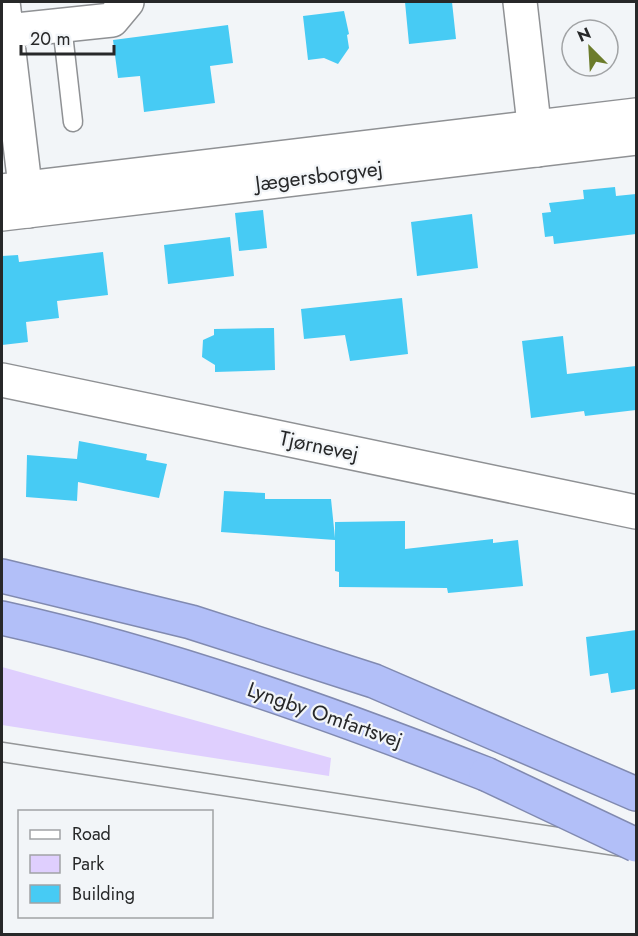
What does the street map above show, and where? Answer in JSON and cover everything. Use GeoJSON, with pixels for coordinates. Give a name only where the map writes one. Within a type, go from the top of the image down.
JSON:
{"type":"FeatureCollection","features":[{"type":"Feature","properties":{"kind":"highway"},"geometry":{"type":"LineString","coordinates":[[2,576],[191,622],[374,681],[636,794]]}},
{"type":"Feature","properties":{"kind":"highway","name":"Lyngby Omfartsvej"},"geometry":{"type":"LineString","coordinates":[[2,618],[62,631],[331,714],[486,774],[636,844]]}},
{"type":"Feature","properties":{"kind":"street"},"geometry":{"type":"LineString","coordinates":[[14,201],[4,14],[62,25],[112,20],[127,2]]}},
{"type":"Feature","properties":{"kind":"street"},"geometry":{"type":"LineString","coordinates":[[520,2],[536,138]]}},
{"type":"Feature","properties":{"kind":"street","name":"Jægersborgvej"},"geometry":{"type":"LineString","coordinates":[[14,201],[536,138],[636,115]]}},
{"type":"Feature","properties":{"kind":"street","name":"Jægersborgvej"},"geometry":{"type":"LineString","coordinates":[[536,138],[636,138]]}},
{"type":"Feature","properties":{"kind":"street","name":"Tjørnevej"},"geometry":{"type":"LineString","coordinates":[[2,380],[636,512]]}},
{"type":"Feature","properties":{"kind":"lane"},"geometry":{"type":"LineString","coordinates":[[62,25],[73,122]]}},
{"type":"Feature","properties":{"kind":"green space"},"geometry":{"type":"Polygon","coordinates":[[[2,667],[331,758],[329,776],[2,725],[2,667]]]}},
{"type":"Feature","properties":{"kind":"building"},"geometry":{"type":"Polygon","coordinates":[[[405,2],[452,2],[456,39],[409,44],[405,2]]]}},
{"type":"Feature","properties":{"kind":"building"},"geometry":{"type":"Polygon","coordinates":[[[344,11],[349,34],[347,35],[349,48],[338,64],[324,58],[308,60],[303,16],[344,11]]]}},
{"type":"Feature","properties":{"kind":"building"},"geometry":{"type":"Polygon","coordinates":[[[228,25],[233,63],[210,66],[215,103],[144,112],[140,76],[118,78],[113,40],[228,25]]]}},
{"type":"Feature","properties":{"kind":"building"},"geometry":{"type":"Polygon","coordinates":[[[615,187],[616,196],[636,194],[636,234],[554,244],[553,236],[545,237],[542,213],[551,212],[549,203],[584,199],[583,190],[615,187]]]}},
{"type":"Feature","properties":{"kind":"building"},"geometry":{"type":"Polygon","coordinates":[[[263,210],[267,248],[239,251],[235,213],[263,210]]]}},
{"type":"Feature","properties":{"kind":"building"},"geometry":{"type":"Polygon","coordinates":[[[472,214],[478,268],[417,276],[411,222],[472,214]]]}},
{"type":"Feature","properties":{"kind":"building"},"geometry":{"type":"Polygon","coordinates":[[[230,237],[234,276],[168,284],[164,245],[230,237]]]}},
{"type":"Feature","properties":{"kind":"building"},"geometry":{"type":"Polygon","coordinates":[[[103,252],[108,295],[57,301],[59,318],[26,322],[28,342],[2,345],[2,256],[18,255],[19,262],[103,252]]]}},
{"type":"Feature","properties":{"kind":"building"},"geometry":{"type":"Polygon","coordinates":[[[402,298],[408,354],[350,361],[345,335],[304,339],[301,309],[402,298]]]}},
{"type":"Feature","properties":{"kind":"building"},"geometry":{"type":"Polygon","coordinates":[[[274,328],[275,370],[215,372],[215,365],[202,357],[203,340],[214,335],[214,329],[274,328]]]}},
{"type":"Feature","properties":{"kind":"building"},"geometry":{"type":"Polygon","coordinates":[[[563,336],[567,374],[636,366],[636,410],[585,416],[584,411],[531,418],[522,341],[563,336]]]}},
{"type":"Feature","properties":{"kind":"building"},"geometry":{"type":"Polygon","coordinates":[[[79,441],[147,454],[146,460],[167,464],[159,498],[78,482],[77,501],[26,497],[27,455],[77,459],[79,441]]]}},
{"type":"Feature","properties":{"kind":"building"},"geometry":{"type":"Polygon","coordinates":[[[224,491],[265,493],[265,499],[331,499],[335,538],[335,522],[405,521],[405,549],[493,539],[493,543],[518,540],[523,586],[448,593],[447,588],[339,587],[339,572],[335,571],[335,540],[221,532],[224,491]]]}},
{"type":"Feature","properties":{"kind":"building"},"geometry":{"type":"Polygon","coordinates":[[[636,630],[636,689],[611,693],[608,673],[590,676],[586,637],[636,630]]]}},
{"type":"Feature","properties":{"kind":"tram line"},"geometry":{"type":"LineString","coordinates":[[2,742],[636,839]]}},
{"type":"Feature","properties":{"kind":"tram line"},"geometry":{"type":"LineString","coordinates":[[2,762],[636,859]]}}]}
